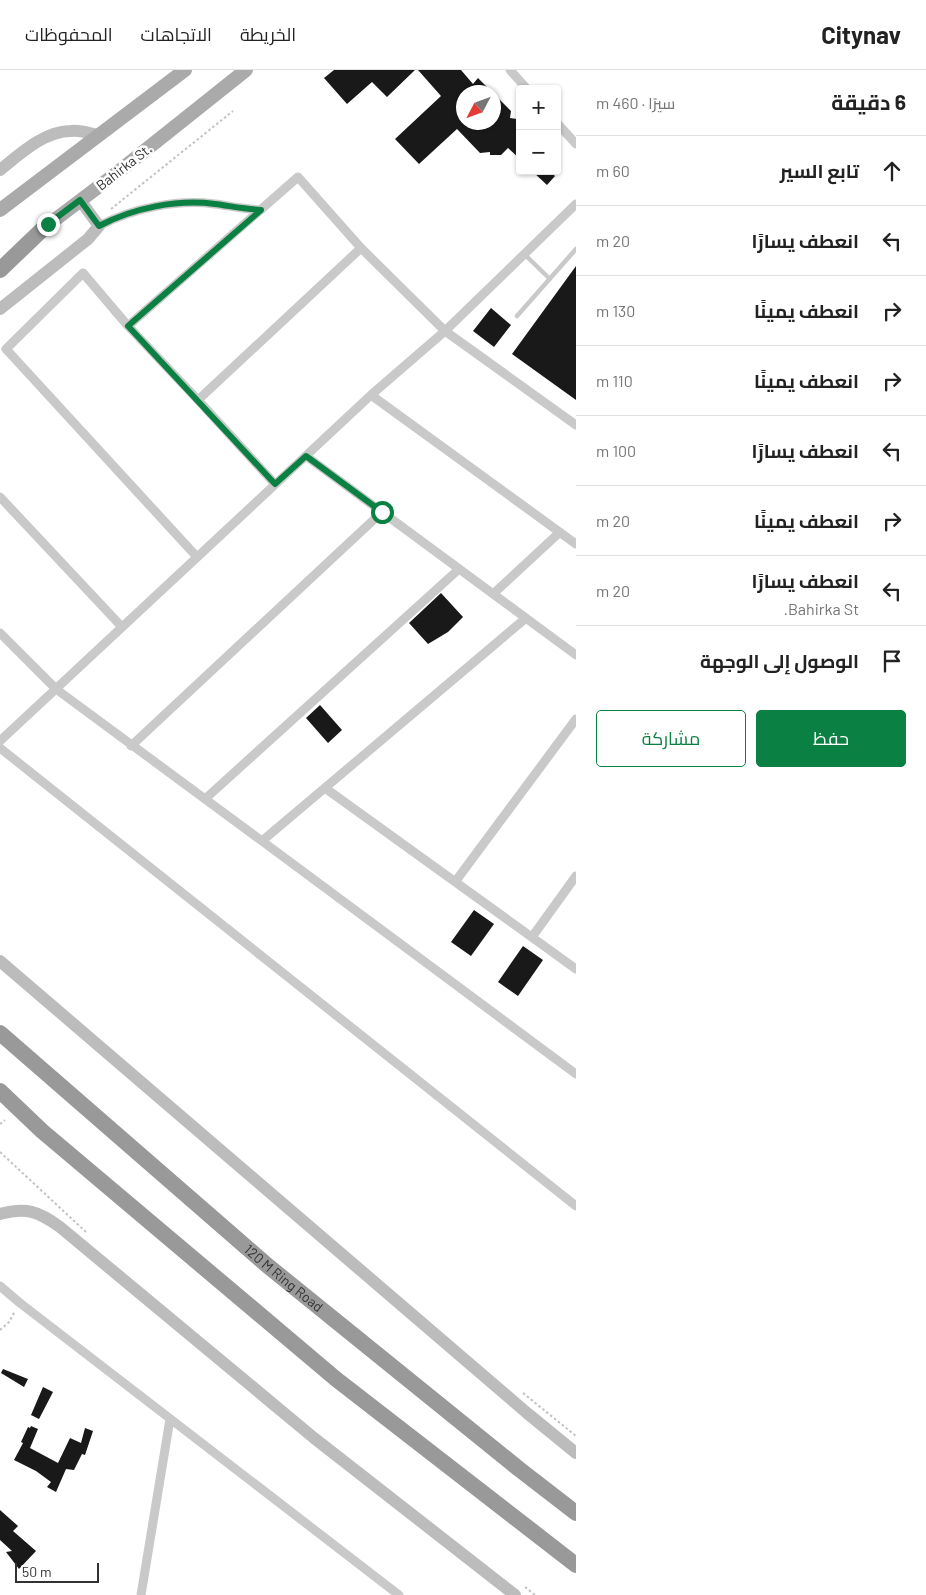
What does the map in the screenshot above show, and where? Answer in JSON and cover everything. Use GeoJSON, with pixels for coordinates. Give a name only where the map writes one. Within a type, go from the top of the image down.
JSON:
{"type":"FeatureCollection","features":[{"type":"Feature","properties":{"kind":"highway"},"geometry":{"type":"LineString","coordinates":[[0,270],[48,224]]}},
{"type":"Feature","properties":{"kind":"highway"},"geometry":{"type":"LineString","coordinates":[[0,1028],[28,1059]]}},
{"type":"Feature","properties":{"kind":"highway","name":"120 M Ring Road"},"geometry":{"type":"LineString","coordinates":[[0,1033],[268,1266],[576,1513]]}},
{"type":"Feature","properties":{"kind":"highway"},"geometry":{"type":"LineString","coordinates":[[0,1091],[42,1131]]}},
{"type":"Feature","properties":{"kind":"highway"},"geometry":{"type":"LineString","coordinates":[[0,1097],[336,1379],[576,1565]]}},
{"type":"Feature","properties":{"kind":"main road"},"geometry":{"type":"LineString","coordinates":[[0,210],[185,70]]}},
{"type":"Feature","properties":{"kind":"main road","name":"Bahirka St."},"geometry":{"type":"LineString","coordinates":[[0,262],[246,70]]}},
{"type":"Feature","properties":{"kind":"street"},"geometry":{"type":"LineString","coordinates":[[510,70],[523,85]]}},
{"type":"Feature","properties":{"kind":"street"},"geometry":{"type":"LineString","coordinates":[[561,127],[576,144]]}},
{"type":"Feature","properties":{"kind":"street"},"geometry":{"type":"LineString","coordinates":[[0,170],[36,143],[60,132],[72,130],[98,135]]}},
{"type":"Feature","properties":{"kind":"street"},"geometry":{"type":"LineString","coordinates":[[128,326],[298,177],[361,248],[445,330],[576,425]]}},
{"type":"Feature","properties":{"kind":"street"},"geometry":{"type":"LineString","coordinates":[[80,200],[99,226]]}},
{"type":"Feature","properties":{"kind":"street"},"geometry":{"type":"LineString","coordinates":[[0,309],[88,239],[99,226],[112,220],[142,210],[170,204],[215,204],[261,210]]}},
{"type":"Feature","properties":{"kind":"street"},"geometry":{"type":"LineString","coordinates":[[0,741],[371,395],[445,330],[576,204]]}},
{"type":"Feature","properties":{"kind":"street"},"geometry":{"type":"LineString","coordinates":[[198,400],[361,248]]}},
{"type":"Feature","properties":{"kind":"street"},"geometry":{"type":"LineString","coordinates":[[198,556],[3,352],[83,273],[128,326],[275,484]]}},
{"type":"Feature","properties":{"kind":"street"},"geometry":{"type":"LineString","coordinates":[[371,395],[576,544]]}},
{"type":"Feature","properties":{"kind":"street"},"geometry":{"type":"LineString","coordinates":[[306,456],[576,655]]}},
{"type":"Feature","properties":{"kind":"street"},"geometry":{"type":"LineString","coordinates":[[0,497],[122,627]]}},
{"type":"Feature","properties":{"kind":"street"},"geometry":{"type":"LineString","coordinates":[[131,746],[382,512]]}},
{"type":"Feature","properties":{"kind":"street"},"geometry":{"type":"LineString","coordinates":[[493,594],[560,532]]}},
{"type":"Feature","properties":{"kind":"street"},"geometry":{"type":"LineString","coordinates":[[205,799],[459,569]]}},
{"type":"Feature","properties":{"kind":"street"},"geometry":{"type":"LineString","coordinates":[[262,841],[526,618]]}},
{"type":"Feature","properties":{"kind":"street"},"geometry":{"type":"LineString","coordinates":[[0,632],[56,689],[576,1074]]}},
{"type":"Feature","properties":{"kind":"street"},"geometry":{"type":"LineString","coordinates":[[455,882],[576,719]]}},
{"type":"Feature","properties":{"kind":"street"},"geometry":{"type":"LineString","coordinates":[[0,748],[576,1206]]}},
{"type":"Feature","properties":{"kind":"street"},"geometry":{"type":"LineString","coordinates":[[325,788],[576,969]]}},
{"type":"Feature","properties":{"kind":"street"},"geometry":{"type":"LineString","coordinates":[[532,937],[576,876]]}},
{"type":"Feature","properties":{"kind":"street"},"geometry":{"type":"LineString","coordinates":[[0,961],[576,1453]]}},
{"type":"Feature","properties":{"kind":"street"},"geometry":{"type":"LineString","coordinates":[[0,1214],[16,1210],[48,1218],[314,1438],[517,1589]]}},
{"type":"Feature","properties":{"kind":"street"},"geometry":{"type":"LineString","coordinates":[[0,1286],[399,1595]]}},
{"type":"Feature","properties":{"kind":"street"},"geometry":{"type":"LineString","coordinates":[[141,1595],[170,1419]]}},
{"type":"Feature","properties":{"kind":"lane"},"geometry":{"type":"LineString","coordinates":[[518,316],[576,250]]}},
{"type":"Feature","properties":{"kind":"lane"},"geometry":{"type":"LineString","coordinates":[[524,254],[550,279]]}},
{"type":"Feature","properties":{"kind":"path"},"geometry":{"type":"LineString","coordinates":[[0,1124],[5,1120]]}},
{"type":"Feature","properties":{"kind":"path"},"geometry":{"type":"LineString","coordinates":[[0,1152],[86,1232]]}},
{"type":"Feature","properties":{"kind":"path"},"geometry":{"type":"LineString","coordinates":[[0,1330],[9,1322],[20,1303]]}},
{"type":"Feature","properties":{"kind":"path"},"geometry":{"type":"LineString","coordinates":[[517,1589],[535,1595]]}},
{"type":"Feature","properties":{"kind":"building"},"geometry":{"type":"Polygon","coordinates":[[[334,70],[415,70],[387,97],[372,82],[347,104],[324,78],[334,70]]]}},
{"type":"Feature","properties":{"kind":"building"},"geometry":{"type":"Polygon","coordinates":[[[418,70],[461,70],[473,84],[478,78],[485,85],[456,85],[456,130],[419,164],[395,139],[441,96],[418,70]]]}},
{"type":"Feature","properties":{"kind":"building"},"geometry":{"type":"Polygon","coordinates":[[[501,101],[511,111],[510,118],[516,119],[516,155],[508,148],[501,155],[490,155],[490,152],[480,153],[458,130],[501,130],[501,101]]]}},
{"type":"Feature","properties":{"kind":"building"},"geometry":{"type":"Polygon","coordinates":[[[536,175],[555,176],[547,185],[536,175]]]}},
{"type":"Feature","properties":{"kind":"building"},"geometry":{"type":"Polygon","coordinates":[[[576,266],[576,400],[512,354],[576,266]]]}},
{"type":"Feature","properties":{"kind":"building"},"geometry":{"type":"Polygon","coordinates":[[[491,308],[511,325],[494,347],[473,331],[491,308]]]}},
{"type":"Feature","properties":{"kind":"building"},"geometry":{"type":"Polygon","coordinates":[[[441,593],[463,617],[448,632],[428,644],[409,623],[441,593]]]}},
{"type":"Feature","properties":{"kind":"building"},"geometry":{"type":"Polygon","coordinates":[[[320,705],[342,730],[328,743],[306,718],[320,705]]]}},
{"type":"Feature","properties":{"kind":"building"},"geometry":{"type":"Polygon","coordinates":[[[474,910],[494,924],[471,956],[451,942],[474,910]]]}},
{"type":"Feature","properties":{"kind":"building"},"geometry":{"type":"Polygon","coordinates":[[[523,946],[543,960],[518,996],[498,982],[523,946]]]}},
{"type":"Feature","properties":{"kind":"building"},"geometry":{"type":"Polygon","coordinates":[[[3,1369],[28,1379],[24,1387],[1,1373],[3,1369]]]}},
{"type":"Feature","properties":{"kind":"building"},"geometry":{"type":"Polygon","coordinates":[[[43,1387],[53,1392],[39,1419],[31,1415],[43,1387]]]}},
{"type":"Feature","properties":{"kind":"building"},"geometry":{"type":"Polygon","coordinates":[[[31,1426],[38,1429],[30,1448],[58,1463],[70,1438],[81,1443],[85,1428],[93,1431],[85,1455],[82,1454],[74,1470],[66,1469],[56,1492],[47,1487],[51,1482],[36,1471],[14,1460],[23,1443],[21,1442],[28,1427],[30,1428],[31,1426]]]}},
{"type":"Feature","properties":{"kind":"building"},"geometry":{"type":"Polygon","coordinates":[[[0,1510],[18,1526],[13,1531],[36,1551],[19,1569],[6,1552],[12,1551],[0,1540],[0,1510]]]}},
{"type":"Feature","properties":{"kind":"route"},"geometry":{"type":"LineString","coordinates":[[48,224],[80,200],[99,226],[142,210],[170,204],[215,204],[261,210],[128,326],[275,484],[306,456],[382,512]]}}]}
